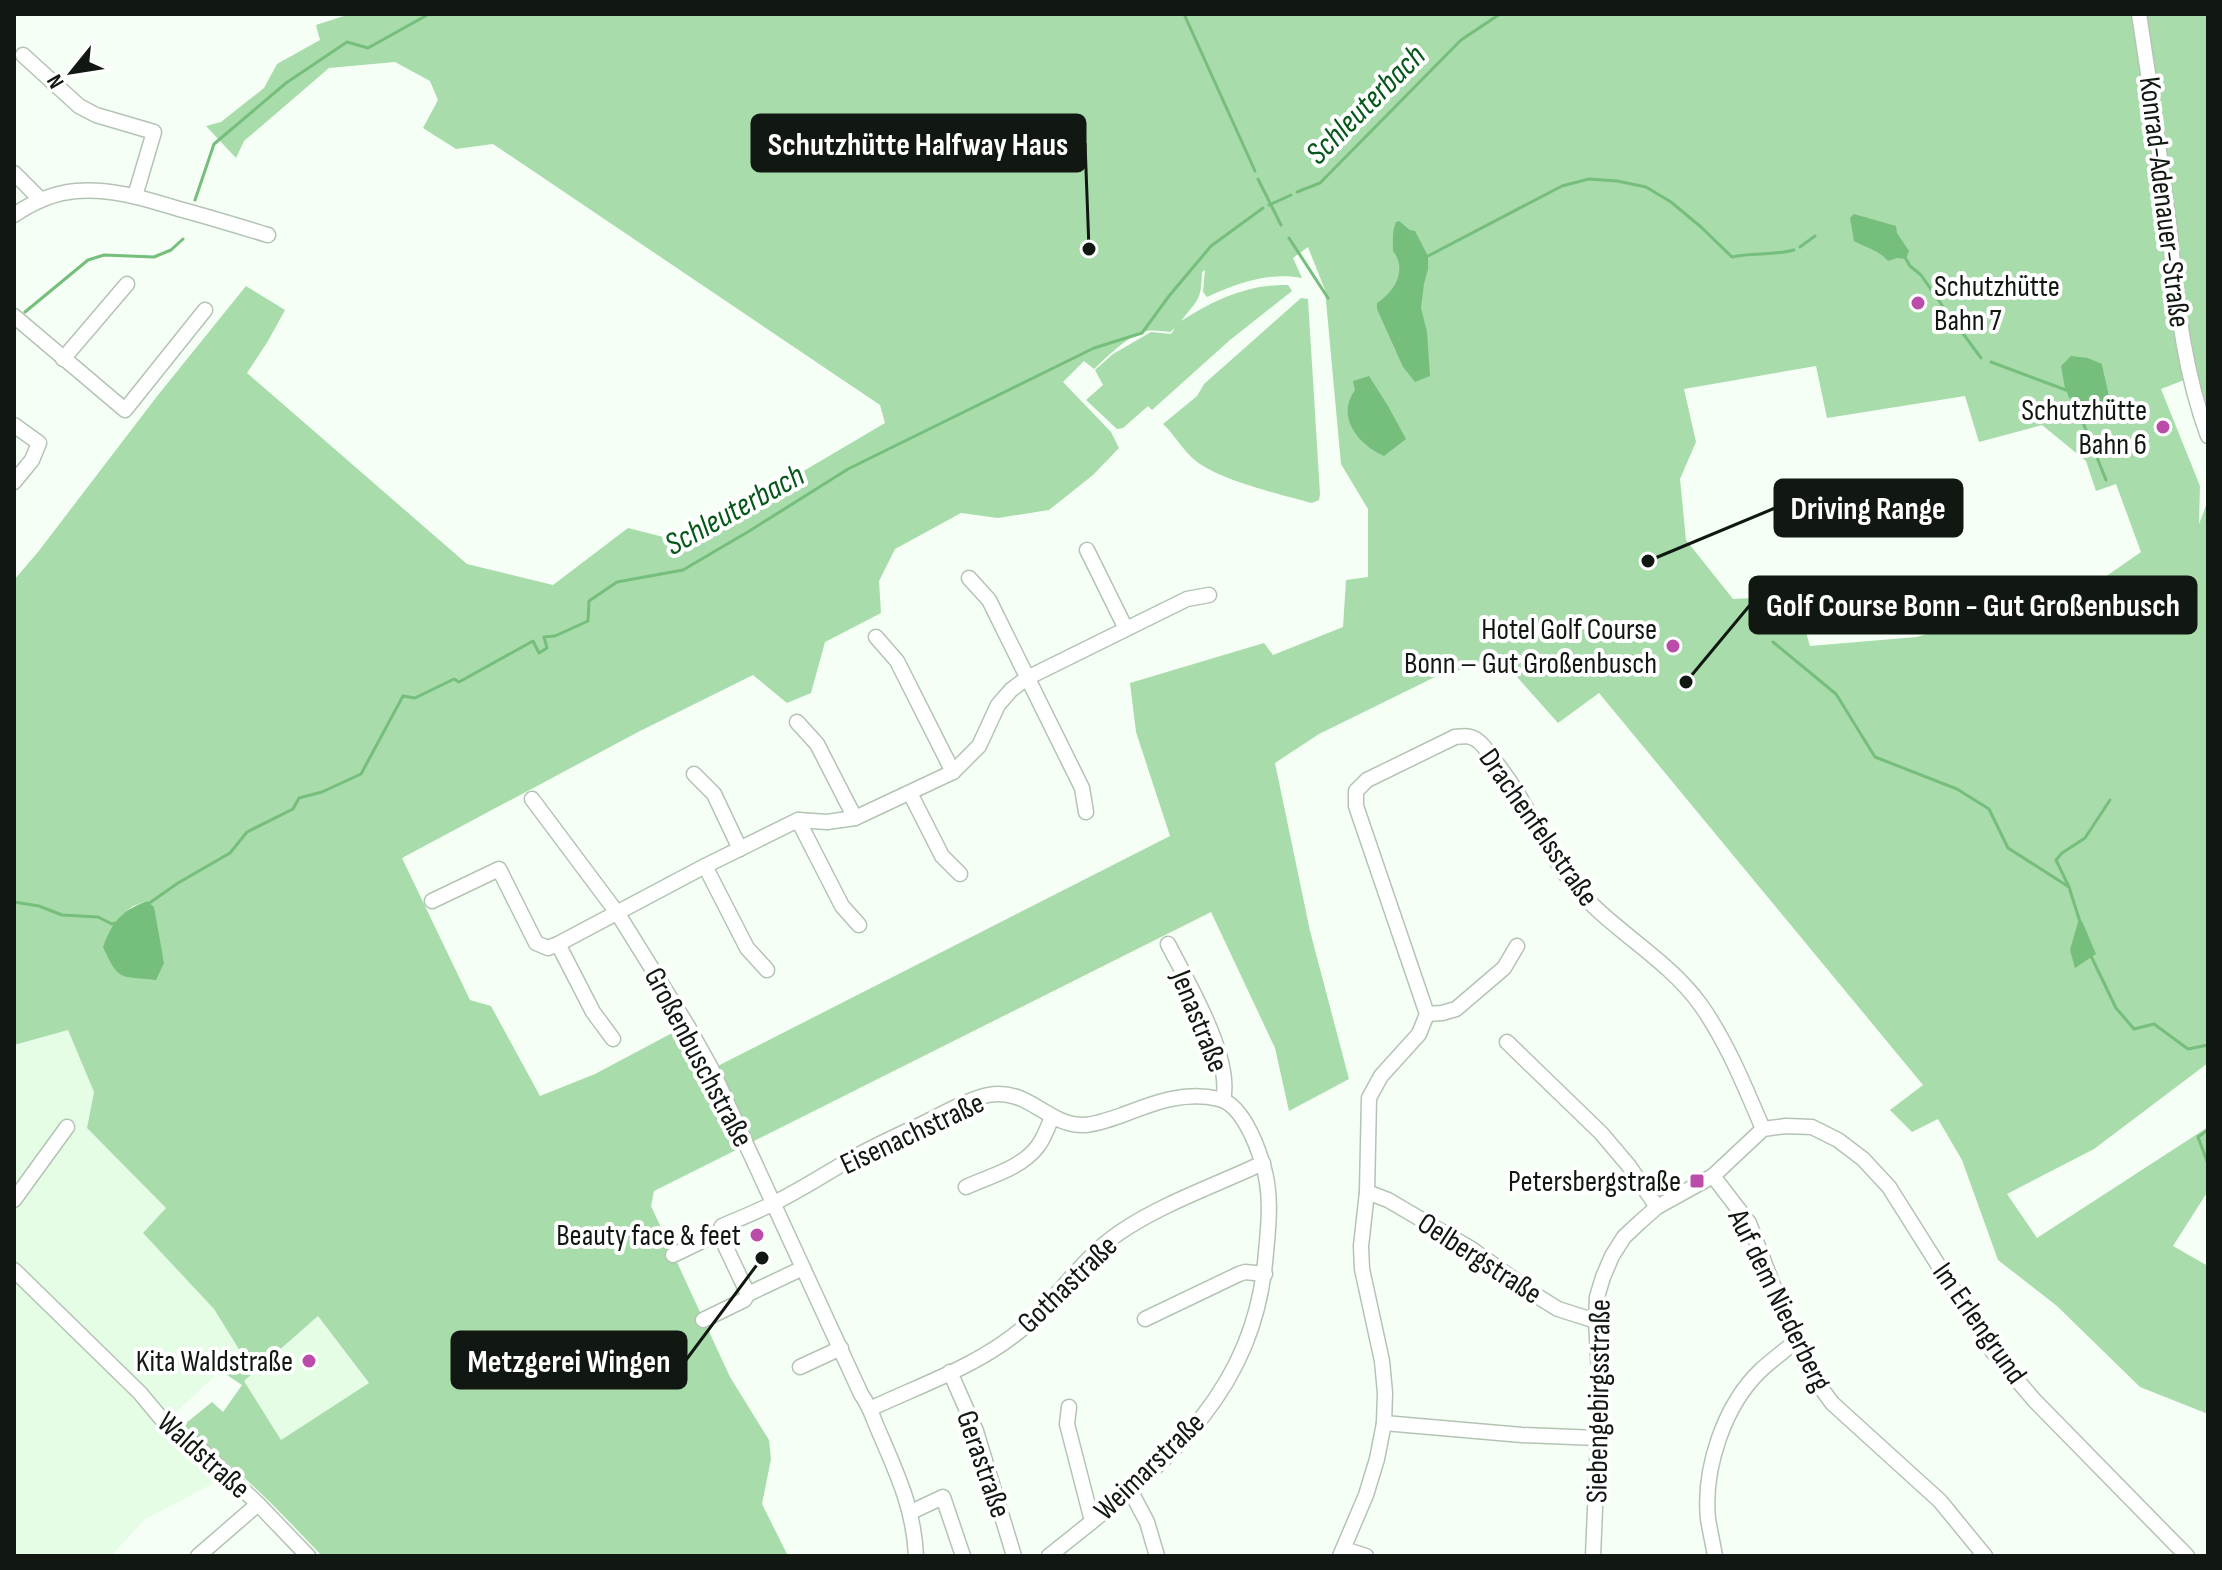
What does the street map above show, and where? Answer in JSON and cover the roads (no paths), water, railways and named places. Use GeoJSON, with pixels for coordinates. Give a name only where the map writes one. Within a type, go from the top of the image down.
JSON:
{"type":"FeatureCollection","features":[{"type":"Feature","properties":{"kind":"street","name":"Konrad-Adenauer-Straße"},"geometry":{"type":"LineString","coordinates":[[2139,14],[2186,362],[2208,436]]}},
{"type":"Feature","properties":{"kind":"street"},"geometry":{"type":"LineString","coordinates":[[23,55],[79,106],[96,115],[154,132],[135,196]]}},
{"type":"Feature","properties":{"kind":"street"},"geometry":{"type":"LineString","coordinates":[[14,173],[40,199]]}},
{"type":"Feature","properties":{"kind":"street"},"geometry":{"type":"LineString","coordinates":[[14,215],[40,199],[76,191],[103,191],[135,196],[268,235]]}},
{"type":"Feature","properties":{"kind":"street"},"geometry":{"type":"LineString","coordinates":[[63,359],[127,284]]}},
{"type":"Feature","properties":{"kind":"street"},"geometry":{"type":"LineString","coordinates":[[14,316],[125,410],[205,310]]}},
{"type":"Feature","properties":{"kind":"street"},"geometry":{"type":"LineString","coordinates":[[14,425],[39,443],[32,460],[14,482]]}},
{"type":"Feature","properties":{"kind":"street"},"geometry":{"type":"LineString","coordinates":[[1087,550],[1126,629]]}},
{"type":"Feature","properties":{"kind":"street"},"geometry":{"type":"LineString","coordinates":[[969,578],[989,600],[1082,788],[1086,812]]}},
{"type":"Feature","properties":{"kind":"street"},"geometry":{"type":"LineString","coordinates":[[432,901],[499,869],[536,943],[548,948],[798,820],[827,822],[855,818],[953,772],[979,746],[998,705],[1027,678],[1187,599],[1209,595]]}},
{"type":"Feature","properties":{"kind":"street"},"geometry":{"type":"LineString","coordinates":[[876,637],[897,661],[953,772]]}},
{"type":"Feature","properties":{"kind":"street"},"geometry":{"type":"LineString","coordinates":[[797,722],[817,744],[855,818]]}},
{"type":"Feature","properties":{"kind":"street","name":"Drachenfelsstraße"},"geometry":{"type":"LineString","coordinates":[[1427,1014],[1356,806],[1356,791],[1367,780],[1455,737],[1467,736],[1479,741],[1510,779],[1576,889],[1595,909],[1670,971],[1697,1001],[1728,1052],[1763,1129]]}},
{"type":"Feature","properties":{"kind":"street"},"geometry":{"type":"LineString","coordinates":[[694,774],[714,794],[740,849]]}},
{"type":"Feature","properties":{"kind":"street"},"geometry":{"type":"LineString","coordinates":[[910,793],[942,856],[960,874]]}},
{"type":"Feature","properties":{"kind":"street","name":"Großenbuschstraße"},"geometry":{"type":"LineString","coordinates":[[532,799],[618,914],[711,1068],[861,1394],[872,1408],[874,1421],[911,1512],[916,1556]]}},
{"type":"Feature","properties":{"kind":"street"},"geometry":{"type":"LineString","coordinates":[[798,820],[842,906],[859,925]]}},
{"type":"Feature","properties":{"kind":"street"},"geometry":{"type":"LineString","coordinates":[[705,866],[747,948],[767,970]]}},
{"type":"Feature","properties":{"kind":"street"},"geometry":{"type":"LineString","coordinates":[[558,944],[593,1012],[613,1039]]}},
{"type":"Feature","properties":{"kind":"street","name":"Jenastraße"},"geometry":{"type":"LineString","coordinates":[[1168,944],[1210,1030],[1224,1076],[1223,1100]]}},
{"type":"Feature","properties":{"kind":"street"},"geometry":{"type":"LineString","coordinates":[[1366,1556],[1342,1552],[1366,1495],[1384,1423],[1382,1361],[1362,1269],[1369,1098],[1381,1076],[1419,1034],[1427,1014],[1456,1009],[1504,968],[1517,946]]}},
{"type":"Feature","properties":{"kind":"street"},"geometry":{"type":"LineString","coordinates":[[1507,1042],[1601,1133],[1629,1166],[1657,1207]]}},
{"type":"Feature","properties":{"kind":"street","name":"Eisenachstraße"},"geometry":{"type":"LineString","coordinates":[[774,1203],[856,1156],[986,1096],[1004,1094],[1027,1100],[1065,1123],[1092,1124],[1176,1097],[1223,1100]]}},
{"type":"Feature","properties":{"kind":"street","name":"Weimarstraße"},"geometry":{"type":"LineString","coordinates":[[1049,1556],[1174,1451],[1210,1409],[1229,1381],[1244,1349],[1265,1274],[1269,1208],[1267,1178],[1254,1138],[1242,1118],[1223,1100]]}},
{"type":"Feature","properties":{"kind":"street"},"geometry":{"type":"LineString","coordinates":[[966,1187],[1031,1155],[1040,1144],[1052,1117]]}},
{"type":"Feature","properties":{"kind":"street"},"geometry":{"type":"LineString","coordinates":[[14,1200],[67,1127]]}},
{"type":"Feature","properties":{"kind":"street","name":"Im Erlengrund"},"geometry":{"type":"LineString","coordinates":[[1763,1129],[1812,1127],[1838,1140],[1863,1159],[1889,1187],[1993,1352],[2035,1401],[2187,1556]]}},
{"type":"Feature","properties":{"kind":"street","name":"Siebengebirgsstraße"},"geometry":{"type":"LineString","coordinates":[[1593,1556],[1600,1392],[1597,1297],[1612,1256],[1624,1237],[1657,1207],[1713,1176],[1763,1129]]}},
{"type":"Feature","properties":{"kind":"street","name":"Gothastraße"},"geometry":{"type":"LineString","coordinates":[[872,1408],[972,1363],[1006,1342],[1027,1325],[1095,1252],[1121,1232],[1149,1215],[1263,1163]]}},
{"type":"Feature","properties":{"kind":"street","name":"Auf dem Niederberg"},"geometry":{"type":"LineString","coordinates":[[1713,1176],[1749,1223],[1795,1342],[1816,1381],[1832,1403],[1940,1501],[1985,1556]]}},
{"type":"Feature","properties":{"kind":"street","name":"Oelbergstraße"},"geometry":{"type":"LineString","coordinates":[[1367,1192],[1388,1200],[1470,1248],[1558,1309],[1596,1321]]}},
{"type":"Feature","properties":{"kind":"street"},"geometry":{"type":"LineString","coordinates":[[673,1255],[719,1233],[722,1226],[774,1203]]}},
{"type":"Feature","properties":{"kind":"street"},"geometry":{"type":"LineString","coordinates":[[719,1233],[748,1294]]}},
{"type":"Feature","properties":{"kind":"street"},"geometry":{"type":"LineString","coordinates":[[703,1320],[803,1268]]}},
{"type":"Feature","properties":{"kind":"street","name":"Waldstraße"},"geometry":{"type":"LineString","coordinates":[[14,1270],[140,1393],[170,1429],[199,1448],[308,1556]]}},
{"type":"Feature","properties":{"kind":"street"},"geometry":{"type":"LineString","coordinates":[[1145,1319],[1239,1274],[1265,1274]]}},
{"type":"Feature","properties":{"kind":"street"},"geometry":{"type":"LineString","coordinates":[[1715,1556],[1708,1518],[1715,1446],[1734,1406],[1759,1372],[1795,1342]]}},
{"type":"Feature","properties":{"kind":"street"},"geometry":{"type":"LineString","coordinates":[[800,1367],[841,1348]]}},
{"type":"Feature","properties":{"kind":"street","name":"Gerastraße"},"geometry":{"type":"LineString","coordinates":[[950,1372],[976,1431],[1014,1556]]}},
{"type":"Feature","properties":{"kind":"street"},"geometry":{"type":"LineString","coordinates":[[1069,1407],[1067,1424],[1092,1521]]}},
{"type":"Feature","properties":{"kind":"street"},"geometry":{"type":"LineString","coordinates":[[1384,1423],[1597,1438]]}},
{"type":"Feature","properties":{"kind":"street"},"geometry":{"type":"LineString","coordinates":[[1130,1490],[1147,1522],[1157,1556]]}},
{"type":"Feature","properties":{"kind":"street"},"geometry":{"type":"LineString","coordinates":[[911,1512],[943,1497],[963,1556]]}},
{"type":"Feature","properties":{"kind":"street","name":"Waldstraße"},"geometry":{"type":"LineString","coordinates":[[198,1556],[258,1504]]}},
{"type":"Feature","properties":{"kind":"waterway"},"geometry":{"type":"LineString","coordinates":[[195,200],[214,144],[286,83],[347,42],[368,48],[429,14]]}},
{"type":"Feature","properties":{"kind":"waterway"},"geometry":{"type":"LineString","coordinates":[[1184,14],[1255,171]]}},
{"type":"Feature","properties":{"kind":"waterway","name":"Schleuterbach"},"geometry":{"type":"LineString","coordinates":[[1297,192],[1320,183],[1461,40],[1500,14]]}},
{"type":"Feature","properties":{"kind":"waterway","name":"Schleuterbach"},"geometry":{"type":"LineString","coordinates":[[1258,179],[1281,225]]}},
{"type":"Feature","properties":{"kind":"waterway"},"geometry":{"type":"LineString","coordinates":[[1428,256],[1562,186],[1589,179],[1646,187],[1671,202],[1732,257],[1794,250]]}},
{"type":"Feature","properties":{"kind":"waterway","name":"Schleuterbach"},"geometry":{"type":"LineString","coordinates":[[1269,205],[1291,195]]}},
{"type":"Feature","properties":{"kind":"waterway","name":"Schleuterbach"},"geometry":{"type":"LineString","coordinates":[[148,904],[230,853],[247,832],[293,809],[299,798],[322,792],[361,774],[403,696],[415,698],[454,679],[459,682],[533,641],[539,653],[547,648],[544,637],[555,636],[588,621],[589,601],[617,582],[683,570],[848,469],[1094,348],[1142,333],[1211,246],[1263,208]]}},
{"type":"Feature","properties":{"kind":"waterway"},"geometry":{"type":"LineString","coordinates":[[1800,247],[1815,236]]}},
{"type":"Feature","properties":{"kind":"waterway"},"geometry":{"type":"LineString","coordinates":[[1289,238],[1328,298]]}},
{"type":"Feature","properties":{"kind":"waterway"},"geometry":{"type":"LineString","coordinates":[[25,312],[88,260],[104,255],[154,257],[171,250],[183,239]]}},
{"type":"Feature","properties":{"kind":"waterway"},"geometry":{"type":"LineString","coordinates":[[1906,259],[1944,308]]}},
{"type":"Feature","properties":{"kind":"waterway"},"geometry":{"type":"LineString","coordinates":[[1950,316],[1981,358]]}},
{"type":"Feature","properties":{"kind":"waterway"},"geometry":{"type":"LineString","coordinates":[[1991,362],[2066,390]]}},
{"type":"Feature","properties":{"kind":"waterway"},"geometry":{"type":"LineString","coordinates":[[2078,410],[2106,480]]}},
{"type":"Feature","properties":{"kind":"waterway"},"geometry":{"type":"LineString","coordinates":[[1773,642],[1836,694],[1875,757],[1957,789],[1989,809],[2008,848],[2069,887]]}},
{"type":"Feature","properties":{"kind":"waterway"},"geometry":{"type":"LineString","coordinates":[[2081,925],[2069,887],[2056,860],[2085,838],[2110,800]]}},
{"type":"Feature","properties":{"kind":"waterway","name":"Schleuterbach"},"geometry":{"type":"LineString","coordinates":[[14,902],[39,906],[62,915],[98,917],[114,923]]}},
{"type":"Feature","properties":{"kind":"waterway"},"geometry":{"type":"LineString","coordinates":[[2091,956],[2116,1008],[2134,1029],[2154,1024],[2188,1049],[2208,1045]]}},
{"type":"Feature","properties":{"kind":"waterway"},"geometry":{"type":"LineString","coordinates":[[2208,1130],[2198,1137],[2208,1164]]}},
{"type":"Feature","properties":{"kind":"place","name":"Schutzhütte Halfway Haus"},"geometry":{"type":"Point","coordinates":[1089,249]}},
{"type":"Feature","properties":{"kind":"place","name":"Schutzhütte Bahn 7"},"geometry":{"type":"Point","coordinates":[1918,303]}},
{"type":"Feature","properties":{"kind":"place","name":"Schutzhütte Bahn 6"},"geometry":{"type":"Point","coordinates":[2163,427]}},
{"type":"Feature","properties":{"kind":"place","name":"Driving Range"},"geometry":{"type":"Point","coordinates":[1648,561]}},
{"type":"Feature","properties":{"kind":"place","name":"Hotel Golf Course Bonn – Gut Großenbusch"},"geometry":{"type":"Point","coordinates":[1673,646]}},
{"type":"Feature","properties":{"kind":"place","name":"Golf Course Bonn - Gut Großenbusch"},"geometry":{"type":"Point","coordinates":[1686,682]}},
{"type":"Feature","properties":{"kind":"place","name":"Petersbergstraße"},"geometry":{"type":"Point","coordinates":[1697,1181]}},
{"type":"Feature","properties":{"kind":"place","name":"Beauty face & feet"},"geometry":{"type":"Point","coordinates":[757,1235]}},
{"type":"Feature","properties":{"kind":"place","name":"Metzgerei Wingen"},"geometry":{"type":"Point","coordinates":[762,1258]}},
{"type":"Feature","properties":{"kind":"place","name":"Kita Waldstraße"},"geometry":{"type":"Point","coordinates":[309,1361]}}]}
